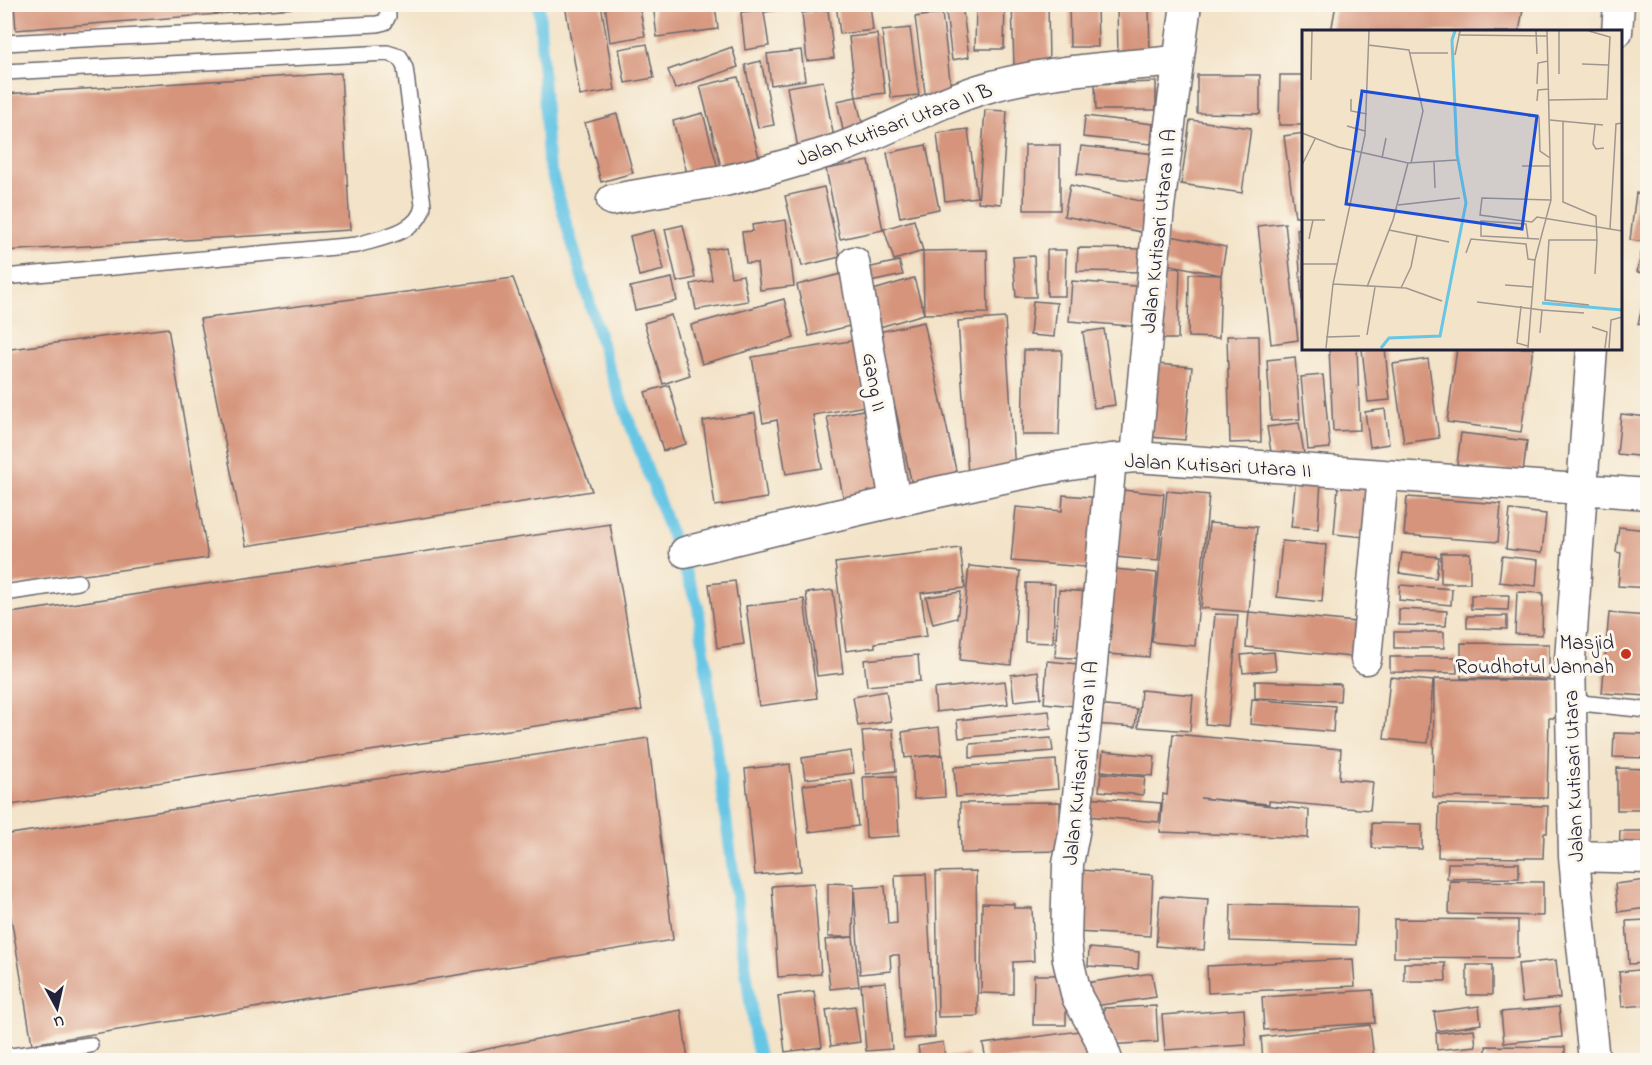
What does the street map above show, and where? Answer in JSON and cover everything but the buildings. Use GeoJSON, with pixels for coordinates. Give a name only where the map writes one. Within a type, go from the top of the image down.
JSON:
{"type":"FeatureCollection","features":[{"type":"Feature","properties":{"kind":"street","name":"Jalan Kutisari Utara II A"},"geometry":{"type":"LineString","coordinates":[[1107,1060],[1099,1037],[1077,997],[1068,960],[1066,939],[1068,864],[1074,833],[1090,685],[1186,4]]}},
{"type":"Feature","properties":{"kind":"street"},"geometry":{"type":"LineString","coordinates":[[1617,30],[1618,4]]}},
{"type":"Feature","properties":{"kind":"street","name":"Jalan Kutisari Utara II B"},"geometry":{"type":"LineString","coordinates":[[612,200],[660,189],[725,180],[826,153],[988,87],[1033,78],[1177,61]]}},
{"type":"Feature","properties":{"kind":"street","name":"Gang II"},"geometry":{"type":"LineString","coordinates":[[854,262],[895,502]]}},
{"type":"Feature","properties":{"kind":"street","name":"Jalan Kutisari Utara"},"geometry":{"type":"LineString","coordinates":[[1592,350],[1570,659],[1574,856],[1594,1060]]}},
{"type":"Feature","properties":{"kind":"street","name":"Jalan Kutisari Utara II"},"geometry":{"type":"LineString","coordinates":[[686,552],[809,520],[1123,458],[1647,494]]}},
{"type":"Feature","properties":{"kind":"street"},"geometry":{"type":"LineString","coordinates":[[1366,659],[1383,475]]}},
{"type":"Feature","properties":{"kind":"street"},"geometry":{"type":"LineString","coordinates":[[1574,856],[1647,858]]}},
{"type":"Feature","properties":{"kind":"lane"},"geometry":{"type":"LineString","coordinates":[[4,43],[377,24],[385,22],[388,16],[387,4]]}},
{"type":"Feature","properties":{"kind":"lane"},"geometry":{"type":"LineString","coordinates":[[4,72],[387,53],[400,57],[405,68],[423,205],[422,214],[410,227],[357,245],[4,277]]}},
{"type":"Feature","properties":{"kind":"lane"},"geometry":{"type":"LineString","coordinates":[[4,593],[78,582]]}},
{"type":"Feature","properties":{"kind":"lane"},"geometry":{"type":"LineString","coordinates":[[1571,702],[1647,710]]}},
{"type":"Feature","properties":{"kind":"lane"},"geometry":{"type":"LineString","coordinates":[[4,1057],[90,1045]]}},
{"type":"Feature","properties":{"kind":"waterway"},"geometry":{"type":"LineString","coordinates":[[539,4],[548,161],[607,362],[698,606],[755,1039],[760,1060]]}},
{"type":"Feature","properties":{"kind":"place","name":"Masjid Roudhotul Jannah"},"geometry":{"type":"Point","coordinates":[1626,654]}}]}
